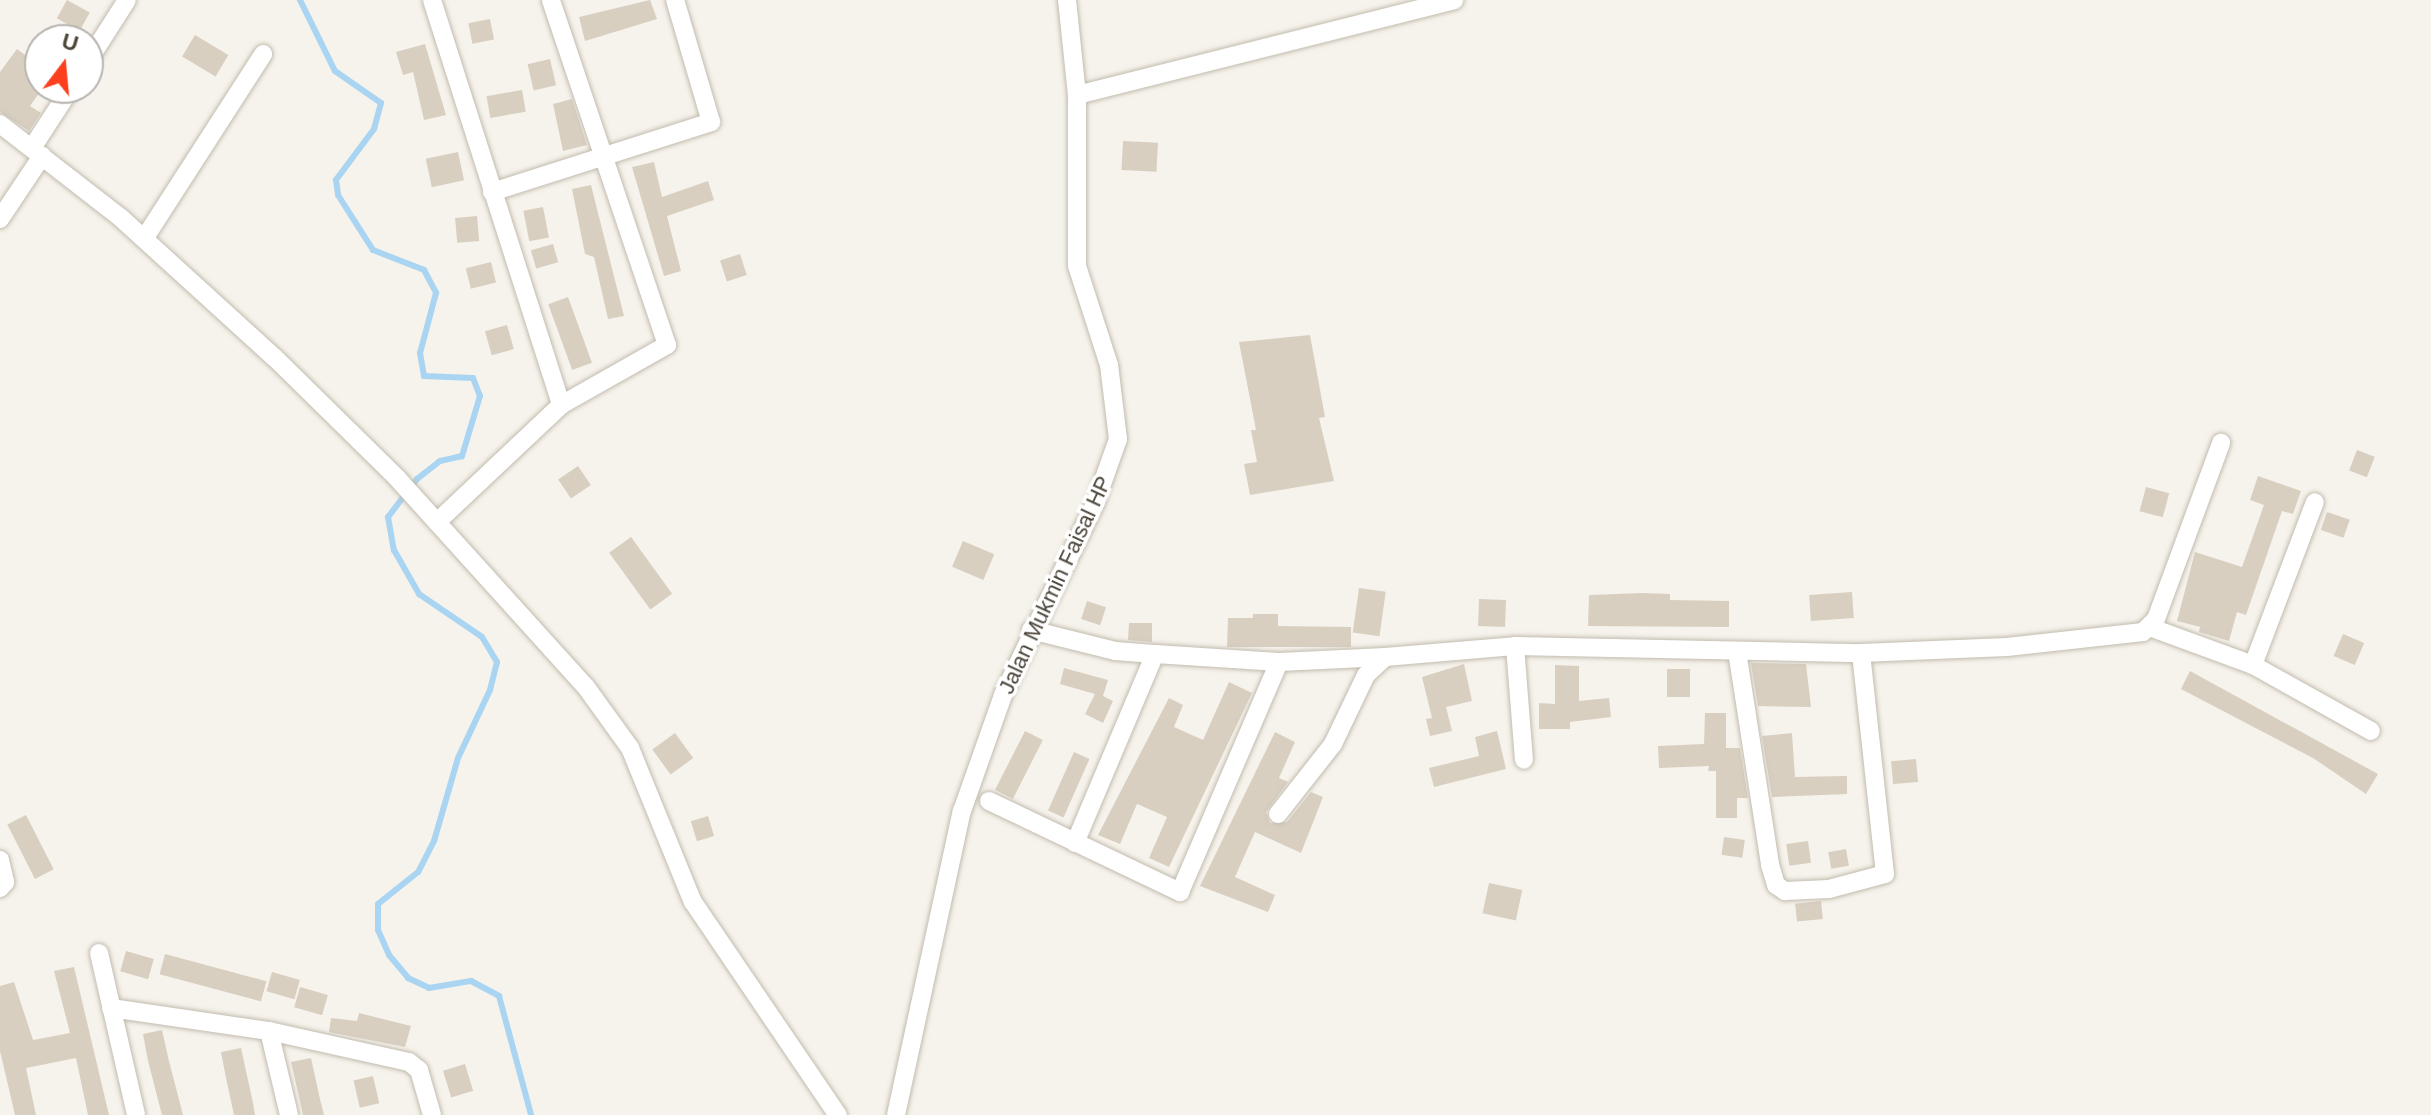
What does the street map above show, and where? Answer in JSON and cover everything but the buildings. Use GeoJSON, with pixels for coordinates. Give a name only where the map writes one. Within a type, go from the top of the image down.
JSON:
{"type":"FeatureCollection","features":[{"type":"Feature","properties":{"kind":"street"},"geometry":{"type":"LineString","coordinates":[[104,36],[127,0]]}},
{"type":"Feature","properties":{"kind":"street"},"geometry":{"type":"LineString","coordinates":[[432,0],[561,405]]}},
{"type":"Feature","properties":{"kind":"street"},"geometry":{"type":"LineString","coordinates":[[437,522],[561,405],[667,345],[551,0]]}},
{"type":"Feature","properties":{"kind":"street"},"geometry":{"type":"LineString","coordinates":[[492,192],[711,122],[675,0]]}},
{"type":"Feature","properties":{"kind":"street","name":"Jalan Mukmin Faisal HP"},"geometry":{"type":"LineString","coordinates":[[896,1115],[937,905],[962,811],[1031,630],[1095,504],[1118,439],[1109,365],[1077,266],[1077,95],[1067,0]]}},
{"type":"Feature","properties":{"kind":"street"},"geometry":{"type":"LineString","coordinates":[[1077,95],[1454,0]]}},
{"type":"Feature","properties":{"kind":"street"},"geometry":{"type":"LineString","coordinates":[[144,239],[263,54]]}},
{"type":"Feature","properties":{"kind":"street"},"geometry":{"type":"LineString","coordinates":[[0,219],[62,104]]}},
{"type":"Feature","properties":{"kind":"street"},"geometry":{"type":"LineString","coordinates":[[0,124],[144,239],[397,478],[586,687],[630,748],[693,902],[838,1115]]}},
{"type":"Feature","properties":{"kind":"street"},"geometry":{"type":"LineString","coordinates":[[2152,628],[2221,443]]}},
{"type":"Feature","properties":{"kind":"street"},"geometry":{"type":"LineString","coordinates":[[2253,665],[2315,502]]}},
{"type":"Feature","properties":{"kind":"street"},"geometry":{"type":"LineString","coordinates":[[1031,630],[1115,651],[1279,662],[1515,646],[1861,653],[2007,647],[2152,628],[2253,665],[2371,731]]}},
{"type":"Feature","properties":{"kind":"street"},"geometry":{"type":"LineString","coordinates":[[1515,646],[1524,760]]}},
{"type":"Feature","properties":{"kind":"street"},"geometry":{"type":"LineString","coordinates":[[1737,651],[1770,865],[1776,885],[1785,891],[1829,889],[1885,874],[1861,653]]}},
{"type":"Feature","properties":{"kind":"street"},"geometry":{"type":"LineString","coordinates":[[1075,843],[1155,654]]}},
{"type":"Feature","properties":{"kind":"street"},"geometry":{"type":"LineString","coordinates":[[1278,814],[1333,744],[1366,675],[1385,657]]}},
{"type":"Feature","properties":{"kind":"street"},"geometry":{"type":"LineString","coordinates":[[989,801],[1180,892],[1279,662]]}},
{"type":"Feature","properties":{"kind":"street"},"geometry":{"type":"LineString","coordinates":[[0,860],[5,882],[0,888]]}},
{"type":"Feature","properties":{"kind":"street"},"geometry":{"type":"LineString","coordinates":[[99,953],[136,1115]]}},
{"type":"Feature","properties":{"kind":"street"},"geometry":{"type":"LineString","coordinates":[[111,1008],[269,1031],[409,1062],[419,1070],[432,1115]]}},
{"type":"Feature","properties":{"kind":"street"},"geometry":{"type":"LineString","coordinates":[[269,1031],[289,1115]]}},
{"type":"Feature","properties":{"kind":"waterway"},"geometry":{"type":"LineString","coordinates":[[300,0],[335,71],[381,103],[374,129],[336,180],[338,195],[373,250],[424,270],[436,293],[420,353],[424,376],[473,378],[480,396],[462,456],[440,461],[417,479],[388,517],[394,550],[419,594],[482,637],[497,662],[490,690],[458,758],[434,841],[418,872],[378,904],[378,930],[389,955],[408,978],[429,988],[471,981],[499,996],[531,1115]]}}]}
